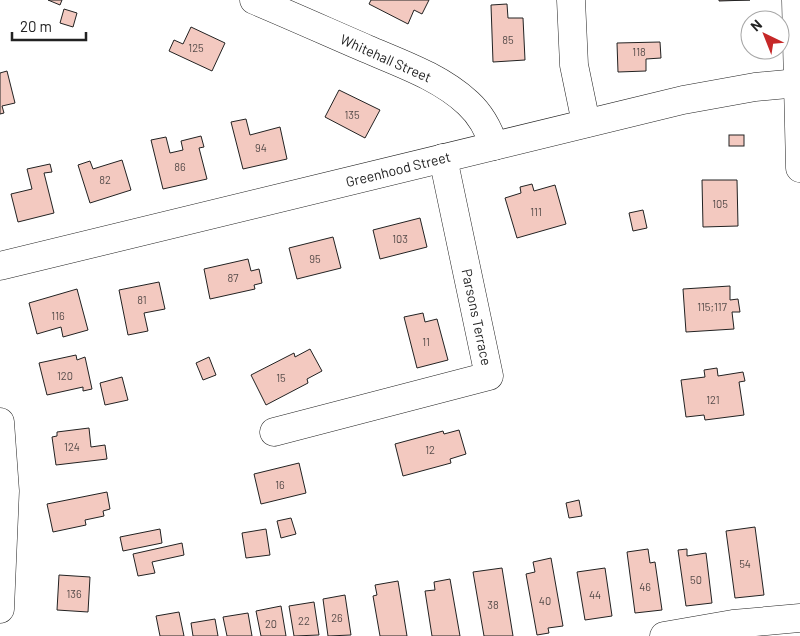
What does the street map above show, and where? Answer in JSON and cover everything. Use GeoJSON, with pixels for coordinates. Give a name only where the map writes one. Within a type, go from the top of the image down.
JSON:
{"type":"FeatureCollection","features":[{"type":"Feature","properties":{"kind":"street","name":"Whitehall Street"},"geometry":{"type":"LineString","coordinates":[[254,0],[412,68],[444,85],[469,104],[479,115],[486,125],[494,146]]}},
{"type":"Feature","properties":{"kind":"street"},"geometry":{"type":"LineString","coordinates":[[571,0],[574,65],[586,123]]}},
{"type":"Feature","properties":{"kind":"street"},"geometry":{"type":"LineString","coordinates":[[796,0],[800,168]]}},
{"type":"Feature","properties":{"kind":"street","name":"Greenhood Street"},"geometry":{"type":"LineString","coordinates":[[0,266],[586,123],[709,95],[762,86],[798,83]]}},
{"type":"Feature","properties":{"kind":"street","name":"Parsons Terrace"},"geometry":{"type":"LineString","coordinates":[[274,432],[489,376],[443,158]]}},
{"type":"Feature","properties":{"kind":"street"},"geometry":{"type":"LineString","coordinates":[[0,422],[5,490],[0,609]]}},
{"type":"Feature","properties":{"kind":"street"},"geometry":{"type":"LineString","coordinates":[[664,636],[742,623],[800,618]]}},
{"type":"Feature","properties":{"kind":"building"},"geometry":{"type":"Polygon","coordinates":[[[48,0],[62,0],[60,5],[48,0]]]}},
{"type":"Feature","properties":{"kind":"building"},"geometry":{"type":"Polygon","coordinates":[[[371,0],[429,0],[422,14],[414,10],[408,24],[369,4],[371,0]]]}},
{"type":"Feature","properties":{"kind":"building"},"geometry":{"type":"Polygon","coordinates":[[[507,4],[508,18],[523,18],[525,60],[493,62],[491,5],[507,4]]]}},
{"type":"Feature","properties":{"kind":"building"},"geometry":{"type":"Polygon","coordinates":[[[64,9],[77,13],[73,27],[60,23],[64,9]]]}},
{"type":"Feature","properties":{"kind":"building"},"geometry":{"type":"Polygon","coordinates":[[[191,27],[225,43],[212,71],[169,51],[174,40],[183,44],[191,27]]]}},
{"type":"Feature","properties":{"kind":"building"},"geometry":{"type":"Polygon","coordinates":[[[660,42],[661,58],[646,59],[646,71],[618,72],[617,43],[660,42]]]}},
{"type":"Feature","properties":{"kind":"building"},"geometry":{"type":"Polygon","coordinates":[[[7,71],[15,103],[2,106],[4,113],[0,114],[0,73],[7,71]]]}},
{"type":"Feature","properties":{"kind":"building"},"geometry":{"type":"Polygon","coordinates":[[[339,90],[380,110],[365,138],[325,117],[339,90]]]}},
{"type":"Feature","properties":{"kind":"building"},"geometry":{"type":"Polygon","coordinates":[[[246,119],[250,135],[280,127],[287,159],[243,169],[231,122],[246,119]]]}},
{"type":"Feature","properties":{"kind":"building"},"geometry":{"type":"Polygon","coordinates":[[[729,135],[744,135],[744,146],[729,146],[729,135]]]}},
{"type":"Feature","properties":{"kind":"building"},"geometry":{"type":"Polygon","coordinates":[[[201,136],[204,147],[199,148],[207,179],[163,189],[151,140],[166,137],[170,153],[183,150],[181,141],[201,136]]]}},
{"type":"Feature","properties":{"kind":"building"},"geometry":{"type":"Polygon","coordinates":[[[122,160],[131,190],[90,203],[78,165],[90,161],[93,169],[122,160]]]}},
{"type":"Feature","properties":{"kind":"building"},"geometry":{"type":"Polygon","coordinates":[[[50,164],[52,172],[44,173],[54,213],[18,222],[11,194],[32,189],[27,169],[50,164]]]}},
{"type":"Feature","properties":{"kind":"building"},"geometry":{"type":"Polygon","coordinates":[[[702,180],[737,180],[738,226],[703,227],[702,180]]]}},
{"type":"Feature","properties":{"kind":"building"},"geometry":{"type":"Polygon","coordinates":[[[532,184],[534,191],[555,185],[566,224],[517,238],[505,198],[521,193],[520,187],[532,184]]]}},
{"type":"Feature","properties":{"kind":"building"},"geometry":{"type":"Polygon","coordinates":[[[643,210],[647,228],[633,231],[629,213],[643,210]]]}},
{"type":"Feature","properties":{"kind":"building"},"geometry":{"type":"Polygon","coordinates":[[[420,218],[427,247],[380,259],[373,230],[420,218]]]}},
{"type":"Feature","properties":{"kind":"building"},"geometry":{"type":"Polygon","coordinates":[[[333,237],[341,268],[297,279],[289,248],[333,237]]]}},
{"type":"Feature","properties":{"kind":"building"},"geometry":{"type":"Polygon","coordinates":[[[248,259],[251,271],[259,269],[262,283],[254,285],[255,289],[210,299],[204,269],[248,259]]]}},
{"type":"Feature","properties":{"kind":"building"},"geometry":{"type":"Polygon","coordinates":[[[159,282],[165,309],[144,313],[148,331],[128,335],[119,290],[159,282]]]}},
{"type":"Feature","properties":{"kind":"building"},"geometry":{"type":"Polygon","coordinates":[[[730,286],[730,300],[738,299],[740,312],[732,312],[734,329],[686,332],[683,289],[730,286]]]}},
{"type":"Feature","properties":{"kind":"building"},"geometry":{"type":"Polygon","coordinates":[[[77,289],[88,330],[63,337],[61,327],[37,334],[29,303],[77,289]]]}},
{"type":"Feature","properties":{"kind":"building"},"geometry":{"type":"Polygon","coordinates":[[[423,313],[425,322],[437,319],[448,360],[417,368],[404,317],[423,313]]]}},
{"type":"Feature","properties":{"kind":"building"},"geometry":{"type":"Polygon","coordinates":[[[310,349],[322,371],[307,379],[308,383],[266,405],[251,375],[294,353],[295,357],[310,349]]]}},
{"type":"Feature","properties":{"kind":"building"},"geometry":{"type":"Polygon","coordinates":[[[76,355],[77,360],[85,357],[92,389],[83,391],[83,387],[47,395],[39,363],[76,355]]]}},
{"type":"Feature","properties":{"kind":"building"},"geometry":{"type":"Polygon","coordinates":[[[209,357],[216,375],[203,380],[196,363],[209,357]]]}},
{"type":"Feature","properties":{"kind":"building"},"geometry":{"type":"Polygon","coordinates":[[[717,368],[718,376],[743,372],[745,381],[739,382],[744,415],[705,420],[704,415],[686,417],[681,380],[705,377],[704,370],[717,368]]]}},
{"type":"Feature","properties":{"kind":"building"},"geometry":{"type":"Polygon","coordinates":[[[122,377],[128,400],[105,405],[100,383],[122,377]]]}},
{"type":"Feature","properties":{"kind":"building"},"geometry":{"type":"Polygon","coordinates":[[[89,428],[91,447],[105,445],[107,459],[56,465],[52,437],[57,436],[57,432],[89,428]]]}},
{"type":"Feature","properties":{"kind":"building"},"geometry":{"type":"Polygon","coordinates":[[[459,430],[466,454],[450,459],[451,463],[403,476],[395,444],[443,431],[444,434],[459,430]]]}},
{"type":"Feature","properties":{"kind":"building"},"geometry":{"type":"Polygon","coordinates":[[[299,463],[306,493],[261,504],[254,474],[299,463]]]}},
{"type":"Feature","properties":{"kind":"building"},"geometry":{"type":"Polygon","coordinates":[[[107,492],[110,509],[103,511],[104,516],[85,520],[86,525],[53,532],[47,504],[107,492]]]}},
{"type":"Feature","properties":{"kind":"building"},"geometry":{"type":"Polygon","coordinates":[[[579,500],[582,516],[569,518],[566,503],[579,500]]]}},
{"type":"Feature","properties":{"kind":"building"},"geometry":{"type":"Polygon","coordinates":[[[291,518],[296,534],[281,538],[277,521],[291,518]]]}},
{"type":"Feature","properties":{"kind":"building"},"geometry":{"type":"Polygon","coordinates":[[[755,527],[764,595],[735,598],[726,531],[755,527]]]}},
{"type":"Feature","properties":{"kind":"building"},"geometry":{"type":"Polygon","coordinates":[[[160,529],[162,543],[123,551],[120,537],[160,529]]]}},
{"type":"Feature","properties":{"kind":"building"},"geometry":{"type":"Polygon","coordinates":[[[266,529],[270,555],[246,558],[242,533],[266,529]]]}},
{"type":"Feature","properties":{"kind":"building"},"geometry":{"type":"Polygon","coordinates":[[[182,543],[184,555],[152,562],[155,573],[138,576],[133,554],[182,543]]]}},
{"type":"Feature","properties":{"kind":"building"},"geometry":{"type":"Polygon","coordinates":[[[648,549],[650,563],[655,562],[662,610],[635,613],[627,552],[648,549]]]}},
{"type":"Feature","properties":{"kind":"building"},"geometry":{"type":"Polygon","coordinates":[[[687,549],[687,556],[706,553],[712,603],[686,606],[678,550],[687,549]]]}},
{"type":"Feature","properties":{"kind":"building"},"geometry":{"type":"Polygon","coordinates":[[[551,558],[563,626],[548,628],[549,633],[537,635],[526,574],[535,572],[533,562],[551,558]]]}},
{"type":"Feature","properties":{"kind":"building"},"geometry":{"type":"Polygon","coordinates":[[[502,568],[513,636],[484,636],[473,572],[502,568]]]}},
{"type":"Feature","properties":{"kind":"building"},"geometry":{"type":"Polygon","coordinates":[[[605,568],[612,616],[585,620],[577,572],[605,568]]]}},
{"type":"Feature","properties":{"kind":"building"},"geometry":{"type":"Polygon","coordinates":[[[59,575],[90,577],[88,612],[57,610],[59,575]]]}},
{"type":"Feature","properties":{"kind":"building"},"geometry":{"type":"Polygon","coordinates":[[[450,579],[460,636],[432,636],[425,591],[435,590],[434,582],[450,579]]]}},
{"type":"Feature","properties":{"kind":"building"},"geometry":{"type":"Polygon","coordinates":[[[398,581],[407,636],[380,636],[373,596],[377,595],[375,585],[398,581]]]}},
{"type":"Feature","properties":{"kind":"building"},"geometry":{"type":"Polygon","coordinates":[[[345,595],[351,635],[328,636],[323,599],[345,595]]]}},
{"type":"Feature","properties":{"kind":"building"},"geometry":{"type":"Polygon","coordinates":[[[314,602],[319,635],[294,636],[289,606],[314,602]]]}},
{"type":"Feature","properties":{"kind":"building"},"geometry":{"type":"Polygon","coordinates":[[[281,606],[286,636],[261,636],[256,611],[281,606]]]}},
{"type":"Feature","properties":{"kind":"building"},"geometry":{"type":"Polygon","coordinates":[[[179,612],[184,636],[160,636],[156,616],[179,612]]]}},
{"type":"Feature","properties":{"kind":"building"},"geometry":{"type":"Polygon","coordinates":[[[248,613],[252,636],[227,636],[223,617],[248,613]]]}},
{"type":"Feature","properties":{"kind":"building"},"geometry":{"type":"Polygon","coordinates":[[[215,619],[218,636],[193,636],[191,623],[215,619]]]}}]}
